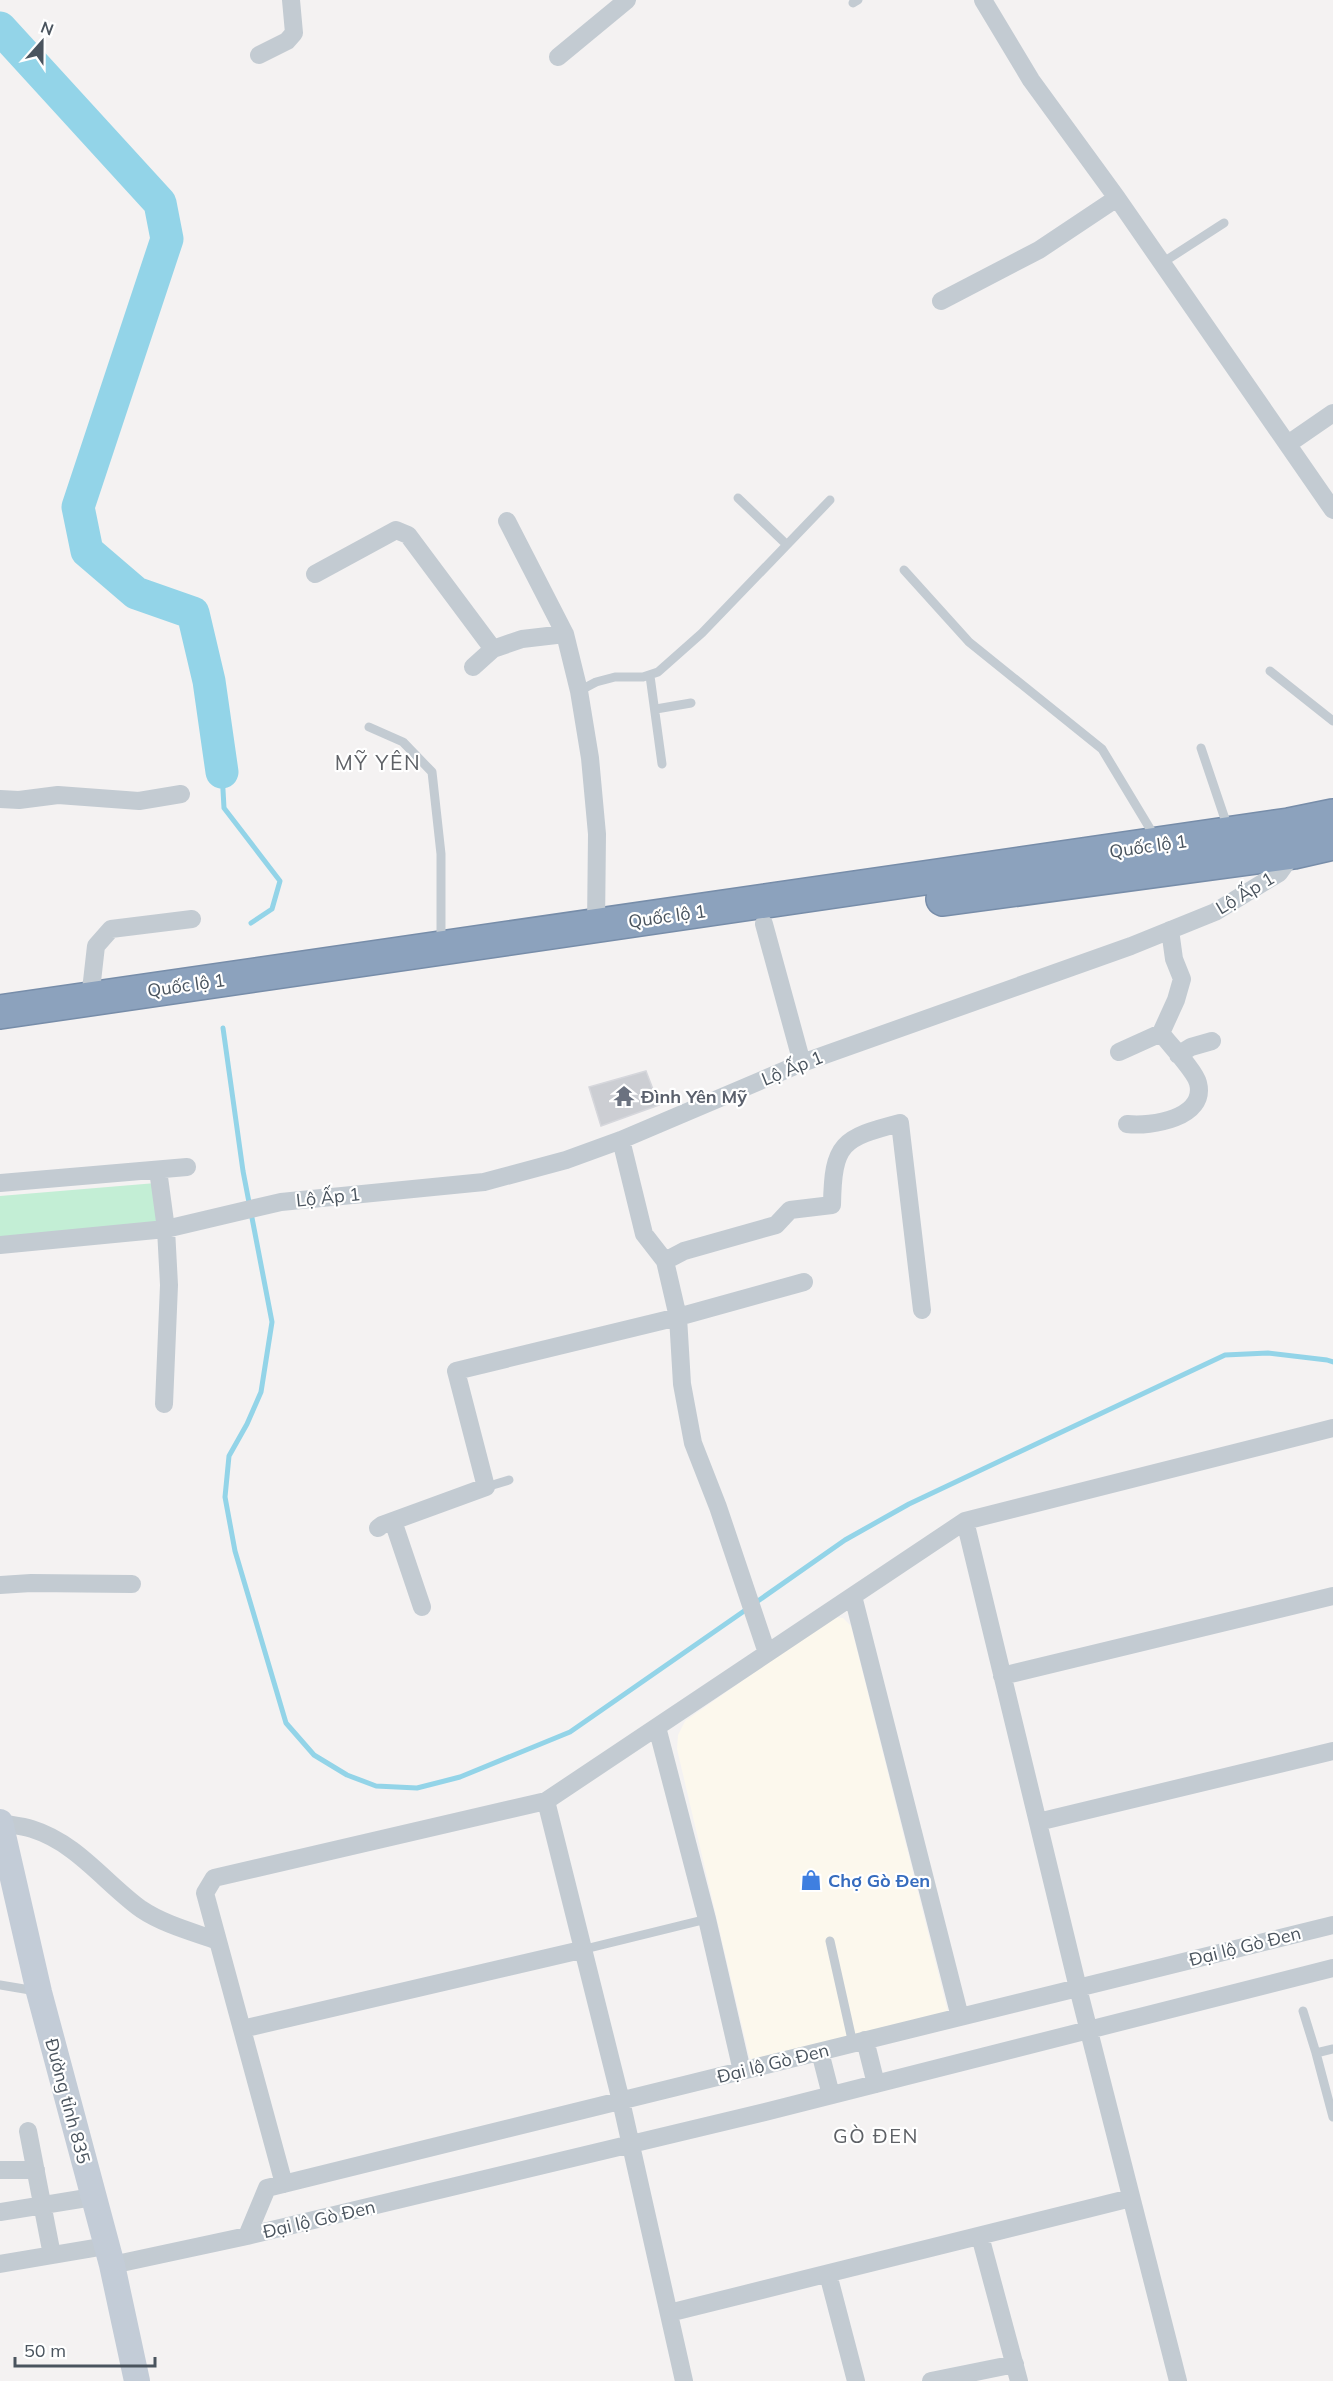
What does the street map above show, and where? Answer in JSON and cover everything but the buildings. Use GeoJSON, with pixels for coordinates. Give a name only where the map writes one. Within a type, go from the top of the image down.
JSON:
{"type":"FeatureCollection","features":[{"type":"Feature","properties":{"kind":"highway","name":"Quốc lộ 1"},"geometry":{"type":"LineString","coordinates":[[0,1012],[1230,834],[1333,816]]}},
{"type":"Feature","properties":{"kind":"highway","name":"Quốc lộ 1"},"geometry":{"type":"LineString","coordinates":[[0,1033],[764,924],[1294,852],[1333,843]]}},
{"type":"Feature","properties":{"kind":"main road","name":"Đường tỉnh 835"},"geometry":{"type":"LineString","coordinates":[[0,1822],[39,1992],[109,2255],[137,2381]]}},
{"type":"Feature","properties":{"kind":"street"},"geometry":{"type":"LineString","coordinates":[[259,55],[286,41],[294,33],[291,0]]}},
{"type":"Feature","properties":{"kind":"street"},"geometry":{"type":"LineString","coordinates":[[558,57],[627,0]]}},
{"type":"Feature","properties":{"kind":"street"},"geometry":{"type":"LineString","coordinates":[[983,0],[1031,80],[1162,262],[1333,510]]}},
{"type":"Feature","properties":{"kind":"street"},"geometry":{"type":"LineString","coordinates":[[941,301],[1039,250],[1117,198]]}},
{"type":"Feature","properties":{"kind":"street"},"geometry":{"type":"LineString","coordinates":[[1288,444],[1333,413]]}},
{"type":"Feature","properties":{"kind":"street"},"geometry":{"type":"LineString","coordinates":[[507,521],[565,634],[579,691],[590,758],[597,834],[596,926]]}},
{"type":"Feature","properties":{"kind":"street"},"geometry":{"type":"LineString","coordinates":[[315,574],[396,530],[408,535],[493,649]]}},
{"type":"Feature","properties":{"kind":"street"},"geometry":{"type":"LineString","coordinates":[[473,667],[493,649],[522,639],[565,634]]}},
{"type":"Feature","properties":{"kind":"street"},"geometry":{"type":"LineString","coordinates":[[0,799],[19,800],[58,795],[139,801],[181,794]]}},
{"type":"Feature","properties":{"kind":"street","name":"Lộ Ấp 1"},"geometry":{"type":"LineString","coordinates":[[0,1245],[166,1229],[281,1202],[483,1182],[566,1160],[621,1140],[802,1063],[1215,912],[1279,873],[1294,852]]}},
{"type":"Feature","properties":{"kind":"street"},"geometry":{"type":"LineString","coordinates":[[90,999],[96,946],[111,929],[192,919]]}},
{"type":"Feature","properties":{"kind":"street"},"geometry":{"type":"LineString","coordinates":[[764,924],[802,1063]]}},
{"type":"Feature","properties":{"kind":"street"},"geometry":{"type":"LineString","coordinates":[[1119,1052],[1161,1033],[1176,1000],[1182,979],[1174,959],[1170,930]]}},
{"type":"Feature","properties":{"kind":"street"},"geometry":{"type":"LineString","coordinates":[[1127,1124],[1157,1124],[1184,1114],[1199,1092],[1197,1080],[1161,1033]]}},
{"type":"Feature","properties":{"kind":"street"},"geometry":{"type":"LineString","coordinates":[[1178,1055],[1191,1047],[1212,1041]]}},
{"type":"Feature","properties":{"kind":"street"},"geometry":{"type":"LineString","coordinates":[[665,1261],[684,1251],[776,1225],[790,1210],[832,1205],[838,1155],[844,1144],[864,1132],[900,1123],[922,1310]]}},
{"type":"Feature","properties":{"kind":"street"},"geometry":{"type":"LineString","coordinates":[[621,1140],[644,1234],[665,1261],[678,1317],[682,1384],[693,1443],[718,1507],[767,1653]]}},
{"type":"Feature","properties":{"kind":"street"},"geometry":{"type":"LineString","coordinates":[[0,1183],[187,1167]]}},
{"type":"Feature","properties":{"kind":"street"},"geometry":{"type":"LineString","coordinates":[[158,1170],[166,1229],[169,1284],[164,1404]]}},
{"type":"Feature","properties":{"kind":"street"},"geometry":{"type":"LineString","coordinates":[[422,1607],[386,1525],[486,1487],[456,1371],[678,1317],[804,1282]]}},
{"type":"Feature","properties":{"kind":"street"},"geometry":{"type":"LineString","coordinates":[[284,2184],[205,1893],[214,1878],[546,1801],[965,1521],[1333,1428]]}},
{"type":"Feature","properties":{"kind":"street"},"geometry":{"type":"LineString","coordinates":[[965,1521],[1078,1988],[1178,2381]]}},
{"type":"Feature","properties":{"kind":"street"},"geometry":{"type":"LineString","coordinates":[[0,1585],[132,1584]]}},
{"type":"Feature","properties":{"kind":"street"},"geometry":{"type":"LineString","coordinates":[[853,1596],[960,2018]]}},
{"type":"Feature","properties":{"kind":"street"},"geometry":{"type":"LineString","coordinates":[[1002,1676],[1333,1596]]}},
{"type":"Feature","properties":{"kind":"street"},"geometry":{"type":"LineString","coordinates":[[657,1727],[707,1919],[742,2071]]}},
{"type":"Feature","properties":{"kind":"street"},"geometry":{"type":"LineString","coordinates":[[1038,1822],[1333,1751]]}},
{"type":"Feature","properties":{"kind":"street"},"geometry":{"type":"LineString","coordinates":[[546,1801],[581,1950],[621,2101],[684,2381]]}},
{"type":"Feature","properties":{"kind":"street"},"geometry":{"type":"LineString","coordinates":[[0,1822],[45,1834],[67,1847],[141,1909],[157,1918],[218,1941]]}},
{"type":"Feature","properties":{"kind":"street","name":"Đại lộ Gò Đen"},"geometry":{"type":"LineString","coordinates":[[247,2236],[267,2188],[1333,1925]]}},
{"type":"Feature","properties":{"kind":"street"},"geometry":{"type":"LineString","coordinates":[[242,2029],[581,1950]]}},
{"type":"Feature","properties":{"kind":"street","name":"Đại lộ Gò Đen"},"geometry":{"type":"LineString","coordinates":[[247,2236],[876,2084],[1333,1968]]}},
{"type":"Feature","properties":{"kind":"street"},"geometry":{"type":"LineString","coordinates":[[859,2042],[876,2084]]}},
{"type":"Feature","properties":{"kind":"street"},"geometry":{"type":"LineString","coordinates":[[820,2052],[831,2095]]}},
{"type":"Feature","properties":{"kind":"street"},"geometry":{"type":"LineString","coordinates":[[28,2131],[52,2255]]}},
{"type":"Feature","properties":{"kind":"street"},"geometry":{"type":"LineString","coordinates":[[0,2170],[36,2170]]}},
{"type":"Feature","properties":{"kind":"street"},"geometry":{"type":"LineString","coordinates":[[0,2212],[93,2197]]}},
{"type":"Feature","properties":{"kind":"street"},"geometry":{"type":"LineString","coordinates":[[669,2313],[1131,2198]]}},
{"type":"Feature","properties":{"kind":"street"},"geometry":{"type":"LineString","coordinates":[[0,2264],[52,2255],[109,2255],[247,2236]]}},
{"type":"Feature","properties":{"kind":"street"},"geometry":{"type":"LineString","coordinates":[[932,2381],[1017,2373],[980,2236]]}},
{"type":"Feature","properties":{"kind":"street"},"geometry":{"type":"LineString","coordinates":[[828,2274],[856,2381]]}},
{"type":"Feature","properties":{"kind":"lane"},"geometry":{"type":"LineString","coordinates":[[1162,262],[1224,222]]}},
{"type":"Feature","properties":{"kind":"lane"},"geometry":{"type":"LineString","coordinates":[[738,498],[786,544]]}},
{"type":"Feature","properties":{"kind":"lane"},"geometry":{"type":"LineString","coordinates":[[579,691],[596,682],[615,677],[650,676],[658,672],[702,633],[830,500]]}},
{"type":"Feature","properties":{"kind":"lane"},"geometry":{"type":"LineString","coordinates":[[904,570],[969,642],[1102,749],[1159,844]]}},
{"type":"Feature","properties":{"kind":"lane"},"geometry":{"type":"LineString","coordinates":[[1270,671],[1333,721]]}},
{"type":"Feature","properties":{"kind":"lane"},"geometry":{"type":"LineString","coordinates":[[650,676],[662,764]]}},
{"type":"Feature","properties":{"kind":"lane"},"geometry":{"type":"LineString","coordinates":[[656,709],[691,703]]}},
{"type":"Feature","properties":{"kind":"lane"},"geometry":{"type":"LineString","coordinates":[[369,727],[403,742],[432,772],[441,854],[441,948]]}},
{"type":"Feature","properties":{"kind":"lane"},"geometry":{"type":"LineString","coordinates":[[1201,748],[1230,834]]}},
{"type":"Feature","properties":{"kind":"lane"},"geometry":{"type":"LineString","coordinates":[[486,1487],[509,1480]]}},
{"type":"Feature","properties":{"kind":"lane"},"geometry":{"type":"LineString","coordinates":[[581,1950],[707,1919]]}},
{"type":"Feature","properties":{"kind":"lane"},"geometry":{"type":"LineString","coordinates":[[830,1941],[859,2042]]}},
{"type":"Feature","properties":{"kind":"lane"},"geometry":{"type":"LineString","coordinates":[[0,1985],[39,1992]]}},
{"type":"Feature","properties":{"kind":"lane"},"geometry":{"type":"LineString","coordinates":[[1303,2011],[1333,2117]]}},
{"type":"Feature","properties":{"kind":"lane"},"geometry":{"type":"LineString","coordinates":[[1316,2053],[1333,2049]]}},
{"type":"Feature","properties":{"kind":"shaded area","name":"Chợ Gò Đen"},"geometry":{"type":"Polygon","coordinates":[[[834,1617],[843,1618],[851,1626],[948,2012],[750,2060],[677,1749],[678,1735],[685,1721],[834,1617]]]}},
{"type":"Feature","properties":{"kind":"green space"},"geometry":{"type":"Polygon","coordinates":[[[156,1183],[162,1222],[0,1242],[0,1196],[156,1183]]]}},
{"type":"Feature","properties":{"kind":"waterway"},"geometry":{"type":"LineString","coordinates":[[0,28],[160,203],[167,239],[78,507],[87,551],[136,593],[193,613],[209,681],[222,772]]}},
{"type":"Feature","properties":{"kind":"waterway"},"geometry":{"type":"LineString","coordinates":[[222,772],[224,808],[280,881],[272,909],[251,923]]}},
{"type":"Feature","properties":{"kind":"waterway"},"geometry":{"type":"LineString","coordinates":[[223,1028],[243,1171],[272,1322],[261,1392],[229,1456],[225,1497],[235,1551],[286,1723],[314,1755],[347,1775],[376,1786],[417,1788],[460,1777],[570,1732],[747,1609]]}},
{"type":"Feature","properties":{"kind":"waterway"},"geometry":{"type":"LineString","coordinates":[[755,1603],[845,1540],[909,1504],[1225,1355],[1268,1353],[1333,1362]]}},
{"type":"Feature","properties":{"kind":"place","name":"Đình Yên Mỹ"},"geometry":{"type":"Point","coordinates":[624,1096]}},
{"type":"Feature","properties":{"kind":"place","name":"Chợ Gò Đen"},"geometry":{"type":"Point","coordinates":[811,1880]}},
{"type":"Feature","properties":{"kind":"district","name":"MỸ YÊN"},"geometry":{"type":"Point","coordinates":[378,762]}},
{"type":"Feature","properties":{"kind":"district","name":"GÒ ĐEN"},"geometry":{"type":"Point","coordinates":[876,2135]}}]}
